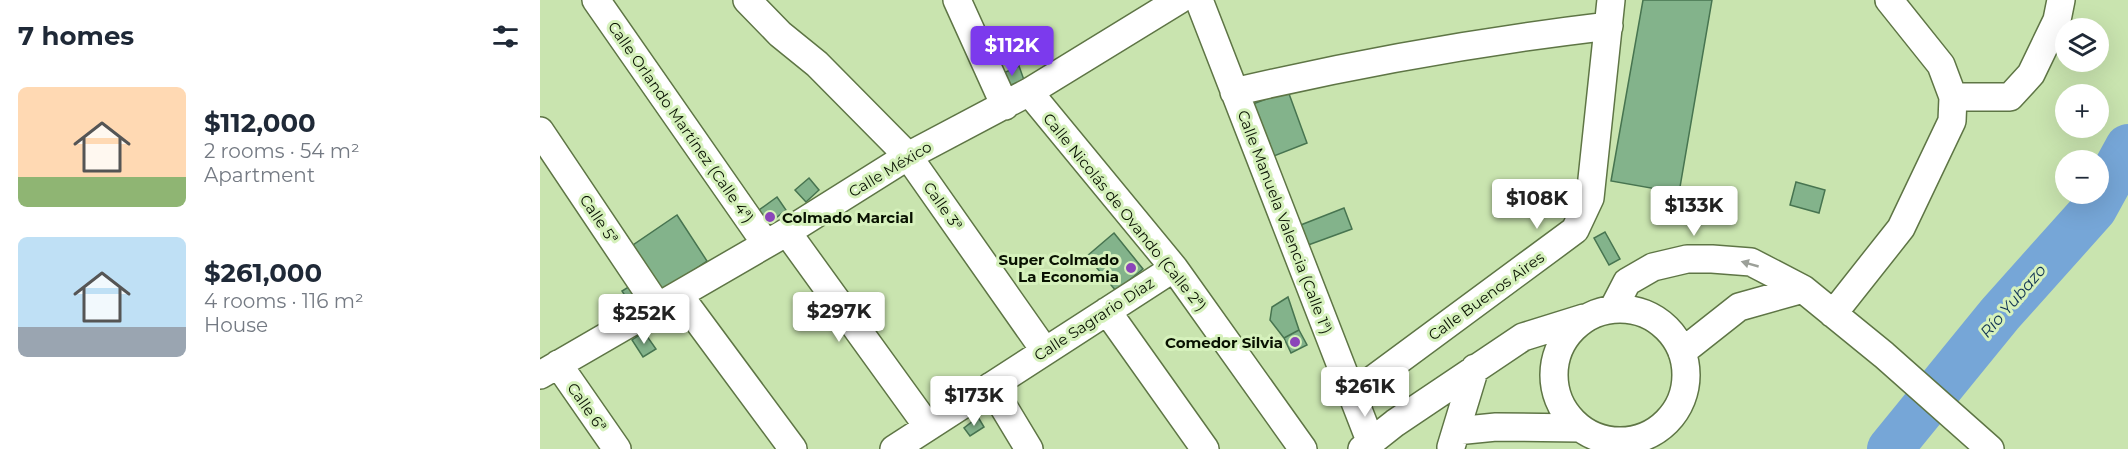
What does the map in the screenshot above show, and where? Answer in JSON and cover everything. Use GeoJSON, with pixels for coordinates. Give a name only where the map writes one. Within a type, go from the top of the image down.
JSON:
{"type":"FeatureCollection","features":[{"type":"Feature","properties":{"kind":"street","name":"Calle Orlando Martínez (Calle 4ª)"},"geometry":{"type":"LineString","coordinates":[[596,0],[777,238],[928,427]]}},
{"type":"Feature","properties":{"kind":"street","name":"Calle 3ª"},"geometry":{"type":"LineString","coordinates":[[747,0],[780,34],[817,64],[908,156],[1046,351]]}},
{"type":"Feature","properties":{"kind":"street"},"geometry":{"type":"LineString","coordinates":[[957,0],[1005,106]]}},
{"type":"Feature","properties":{"kind":"street","name":"Calle México"},"geometry":{"type":"LineString","coordinates":[[546,368],[777,238],[908,156],[1005,106],[1179,0]]}},
{"type":"Feature","properties":{"kind":"street","name":"Calle Manuela Valencia (Calle 1ª)"},"geometry":{"type":"LineString","coordinates":[[1199,0],[1353,394],[1366,446]]}},
{"type":"Feature","properties":{"kind":"street"},"geometry":{"type":"LineString","coordinates":[[1833,314],[1901,228],[1952,121],[1953,97],[1941,65],[1889,0]]}},
{"type":"Feature","properties":{"kind":"street"},"geometry":{"type":"LineString","coordinates":[[1953,97],[2010,97],[2031,74],[2057,20],[2061,0]]}},
{"type":"Feature","properties":{"kind":"street"},"geometry":{"type":"LineString","coordinates":[[1234,92],[1324,71],[1507,38],[1610,13]]}},
{"type":"Feature","properties":{"kind":"street","name":"Calle Buenos Aires"},"geometry":{"type":"LineString","coordinates":[[1353,394],[1575,230],[1590,198],[1610,13]]}},
{"type":"Feature","properties":{"kind":"street","name":"Calle Nicolás de Ovando (Calle 2ª)"},"geometry":{"type":"LineString","coordinates":[[1029,92],[1174,268],[1303,449]]}},
{"type":"Feature","properties":{"kind":"street","name":"Calle 5ª"},"geometry":{"type":"LineString","coordinates":[[540,131],[668,301],[794,449]]}},
{"type":"Feature","properties":{"kind":"street"},"geometry":{"type":"LineString","coordinates":[[1672,417],[1653,434],[1628,442],[1602,440],[1579,428],[1562,408],[1554,382],[1556,356],[1569,333],[1601,312],[1627,282],[1653,267],[1687,259],[1751,262],[1803,289],[1884,355],[1990,449]]}},
{"type":"Feature","properties":{"kind":"street","name":"Calle Sagrario Díaz"},"geometry":{"type":"LineString","coordinates":[[894,449],[1174,268]]}},
{"type":"Feature","properties":{"kind":"street"},"geometry":{"type":"LineString","coordinates":[[1682,352],[1739,308],[1803,289]]}},
{"type":"Feature","properties":{"kind":"street"},"geometry":{"type":"LineString","coordinates":[[1107,311],[1204,449]]}},
{"type":"Feature","properties":{"kind":"street"},"geometry":{"type":"LineString","coordinates":[[1366,446],[1395,423],[1523,337],[1601,312],[1642,312],[1667,327],[1682,352],[1686,374],[1683,397],[1672,417],[1661,449]]}},
{"type":"Feature","properties":{"kind":"street","name":"Calle 6ª"},"geometry":{"type":"LineString","coordinates":[[546,368],[617,449]]}},
{"type":"Feature","properties":{"kind":"street"},"geometry":{"type":"LineString","coordinates":[[1453,440],[1475,368]]}},
{"type":"Feature","properties":{"kind":"street"},"geometry":{"type":"LineString","coordinates":[[991,386],[1029,449]]}},
{"type":"Feature","properties":{"kind":"street"},"geometry":{"type":"LineString","coordinates":[[1453,440],[1496,428],[1579,428]]}},
{"type":"Feature","properties":{"kind":"building"},"geometry":{"type":"Polygon","coordinates":[[[1643,0],[1712,0],[1679,193],[1611,181],[1643,0]]]}},
{"type":"Feature","properties":{"kind":"building"},"geometry":{"type":"Polygon","coordinates":[[[1019,66],[1024,80],[1004,88],[999,75],[1019,66]]]}},
{"type":"Feature","properties":{"kind":"building"},"geometry":{"type":"Polygon","coordinates":[[[1288,91],[1307,143],[1261,161],[1242,108],[1288,91]]]}},
{"type":"Feature","properties":{"kind":"building"},"geometry":{"type":"Polygon","coordinates":[[[809,178],[819,190],[806,202],[795,190],[809,178]]]}},
{"type":"Feature","properties":{"kind":"building"},"geometry":{"type":"Polygon","coordinates":[[[1796,182],[1825,190],[1819,213],[1790,205],[1796,182]]]}},
{"type":"Feature","properties":{"kind":"building","name":"Colmado Marcial"},"geometry":{"type":"Polygon","coordinates":[[[777,197],[786,210],[768,224],[759,210],[777,197]]]}},
{"type":"Feature","properties":{"kind":"building"},"geometry":{"type":"Polygon","coordinates":[[[1344,208],[1352,229],[1300,248],[1293,228],[1344,208]]]}},
{"type":"Feature","properties":{"kind":"building"},"geometry":{"type":"Polygon","coordinates":[[[677,215],[707,261],[663,291],[633,245],[677,215]]]}},
{"type":"Feature","properties":{"kind":"building"},"geometry":{"type":"Polygon","coordinates":[[[1605,232],[1620,259],[1609,265],[1594,238],[1605,232]]]}},
{"type":"Feature","properties":{"kind":"building"},"geometry":{"type":"Polygon","coordinates":[[[1114,233],[1143,269],[1116,291],[1087,256],[1114,233]]]}},
{"type":"Feature","properties":{"kind":"building"},"geometry":{"type":"Polygon","coordinates":[[[635,283],[647,302],[634,310],[622,291],[635,283]]]}},
{"type":"Feature","properties":{"kind":"building"},"geometry":{"type":"Polygon","coordinates":[[[1288,297],[1299,330],[1284,338],[1270,320],[1272,307],[1288,297]]]}},
{"type":"Feature","properties":{"kind":"building","name":"Comedor Silvia"},"geometry":{"type":"Polygon","coordinates":[[[1299,330],[1307,345],[1291,353],[1284,338],[1299,330]]]}},
{"type":"Feature","properties":{"kind":"building"},"geometry":{"type":"Polygon","coordinates":[[[644,332],[656,349],[643,357],[632,340],[644,332]]]}},
{"type":"Feature","properties":{"kind":"building"},"geometry":{"type":"Polygon","coordinates":[[[978,417],[984,427],[970,436],[964,428],[978,417]]]}},
{"type":"Feature","properties":{"kind":"waterway","name":"Río Yubazo"},"geometry":{"type":"LineString","coordinates":[[1890,449],[2000,314],[2094,209],[2128,147]]}},
{"type":"Feature","properties":{"kind":"place","name":"Colmado Marcial"},"geometry":{"type":"Point","coordinates":[770,217]}},
{"type":"Feature","properties":{"kind":"place","name":"Super Colmado La Economia"},"geometry":{"type":"Point","coordinates":[1131,268]}},
{"type":"Feature","properties":{"kind":"place","name":"Comedor Silvia"},"geometry":{"type":"Point","coordinates":[1295,342]}}]}
